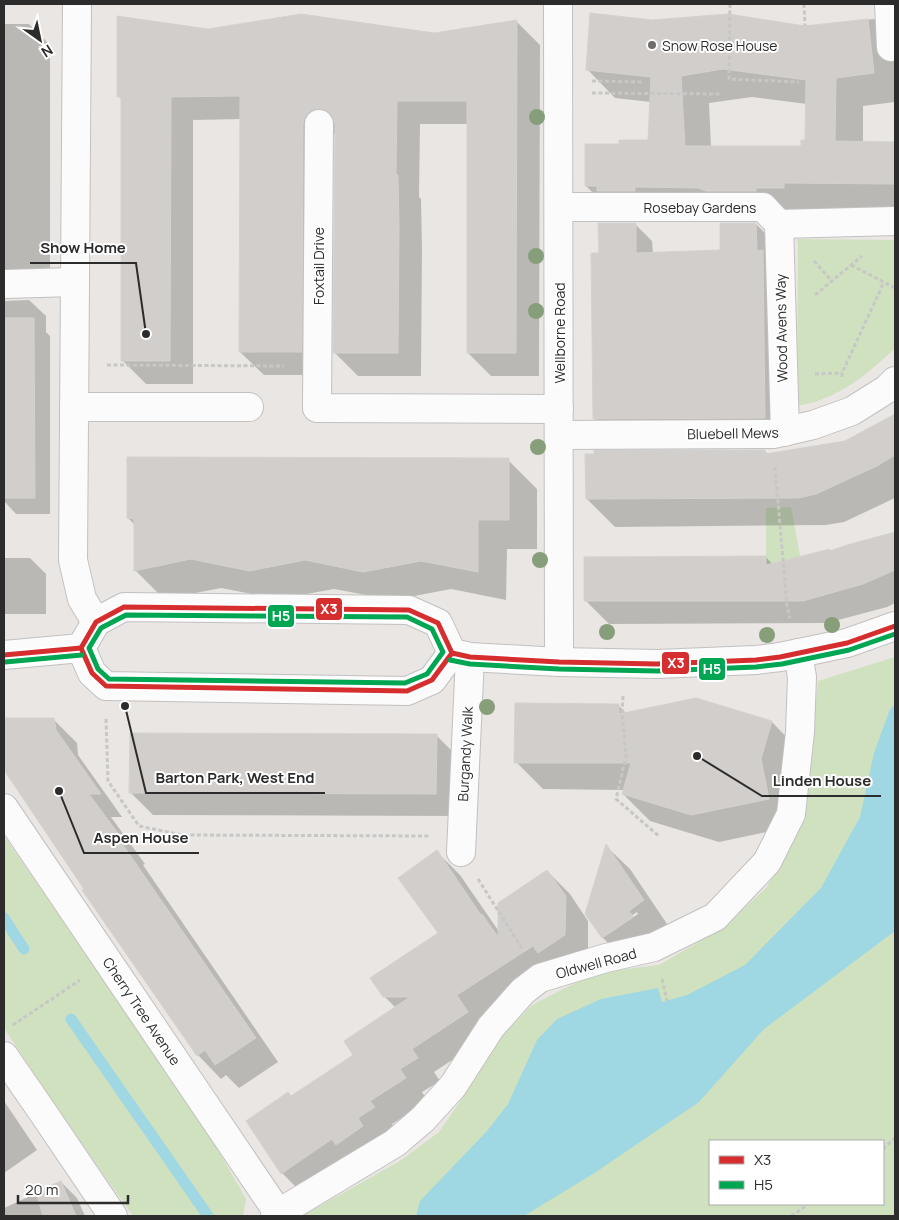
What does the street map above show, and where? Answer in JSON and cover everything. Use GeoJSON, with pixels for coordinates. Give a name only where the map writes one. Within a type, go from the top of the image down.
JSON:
{"type":"FeatureCollection","features":[{"type":"Feature","properties":{"kind":"street"},"geometry":{"type":"LineString","coordinates":[[77,4],[73,560],[82,599],[96,622]]}},
{"type":"Feature","properties":{"kind":"street","name":"Wellborne Road"},"geometry":{"type":"LineString","coordinates":[[558,4],[559,662]]}},
{"type":"Feature","properties":{"kind":"street"},"geometry":{"type":"LineString","coordinates":[[889,4],[891,47]]}},
{"type":"Feature","properties":{"kind":"street","name":"Foxtail Drive"},"geometry":{"type":"LineString","coordinates":[[317,408],[319,124]]}},
{"type":"Feature","properties":{"kind":"street","name":"Rosebay Gardens"},"geometry":{"type":"LineString","coordinates":[[558,207],[763,207],[779,224]]}},
{"type":"Feature","properties":{"kind":"street"},"geometry":{"type":"LineString","coordinates":[[779,224],[895,221]]}},
{"type":"Feature","properties":{"kind":"street","name":"Wood Avens Way"},"geometry":{"type":"LineString","coordinates":[[779,224],[779,433]]}},
{"type":"Feature","properties":{"kind":"street"},"geometry":{"type":"LineString","coordinates":[[4,284],[75,282]]}},
{"type":"Feature","properties":{"kind":"street","name":"Bluebell Mews"},"geometry":{"type":"LineString","coordinates":[[317,408],[779,433],[813,425],[852,411],[887,389],[895,381]]}},
{"type":"Feature","properties":{"kind":"street"},"geometry":{"type":"LineString","coordinates":[[74,407],[249,407]]}},
{"type":"Feature","properties":{"kind":"street"},"geometry":{"type":"LineString","coordinates":[[81,648],[96,622],[124,607],[409,610],[438,623],[461,655]]}},
{"type":"Feature","properties":{"kind":"street"},"geometry":{"type":"LineString","coordinates":[[81,648],[92,674],[106,686],[407,691],[432,680],[461,655],[559,662],[657,664],[756,660],[847,643],[895,626]]}},
{"type":"Feature","properties":{"kind":"street"},"geometry":{"type":"LineString","coordinates":[[4,655],[81,648]]}},
{"type":"Feature","properties":{"kind":"street","name":"Oldwell Road"},"geometry":{"type":"LineString","coordinates":[[277,1215],[395,1143],[423,1119],[453,1086],[491,1027],[523,991],[540,978],[606,958],[654,948],[715,917],[766,862],[791,814],[800,732],[802,677],[798,653]]}},
{"type":"Feature","properties":{"kind":"street","name":"Burgandy Walk"},"geometry":{"type":"LineString","coordinates":[[461,655],[461,852]]}},
{"type":"Feature","properties":{"kind":"street","name":"Cherry Tree Avenue"},"geometry":{"type":"LineString","coordinates":[[4,808],[277,1215]]}},
{"type":"Feature","properties":{"kind":"street"},"geometry":{"type":"LineString","coordinates":[[4,1056],[113,1216]]}},
{"type":"Feature","properties":{"kind":"path"},"geometry":{"type":"LineString","coordinates":[[730,4],[729,79],[799,82]]}},
{"type":"Feature","properties":{"kind":"path"},"geometry":{"type":"LineString","coordinates":[[804,4],[805,26]]}},
{"type":"Feature","properties":{"kind":"path"},"geometry":{"type":"LineString","coordinates":[[588,81],[644,82]]}},
{"type":"Feature","properties":{"kind":"path"},"geometry":{"type":"LineString","coordinates":[[586,93],[720,94]]}},
{"type":"Feature","properties":{"kind":"path"},"geometry":{"type":"LineString","coordinates":[[811,298],[866,252]]}},
{"type":"Feature","properties":{"kind":"path"},"geometry":{"type":"LineString","coordinates":[[851,265],[895,288]]}},
{"type":"Feature","properties":{"kind":"path"},"geometry":{"type":"LineString","coordinates":[[841,382],[842,373],[884,282]]}},
{"type":"Feature","properties":{"kind":"path"},"geometry":{"type":"LineString","coordinates":[[74,362],[106,365],[317,366]]}},
{"type":"Feature","properties":{"kind":"path"},"geometry":{"type":"LineString","coordinates":[[815,374],[842,373]]}},
{"type":"Feature","properties":{"kind":"path"},"geometry":{"type":"LineString","coordinates":[[779,433],[786,606],[790,618]]}},
{"type":"Feature","properties":{"kind":"path"},"geometry":{"type":"LineString","coordinates":[[623,663],[622,713],[626,756],[616,799],[660,837]]}},
{"type":"Feature","properties":{"kind":"path"},"geometry":{"type":"LineString","coordinates":[[106,713],[108,781],[139,826],[182,836],[438,836]]}},
{"type":"Feature","properties":{"kind":"path"},"geometry":{"type":"LineString","coordinates":[[461,852],[540,978]]}},
{"type":"Feature","properties":{"kind":"path"},"geometry":{"type":"LineString","coordinates":[[5,1030],[108,961]]}},
{"type":"Feature","properties":{"kind":"path"},"geometry":{"type":"LineString","coordinates":[[661,974],[667,1001]]}},
{"type":"Feature","properties":{"kind":"path"},"geometry":{"type":"LineString","coordinates":[[884,1148],[895,1138]]}},
{"type":"Feature","properties":{"kind":"path"},"geometry":{"type":"LineString","coordinates":[[791,1216],[808,1205]]}},
{"type":"Feature","properties":{"kind":"green space"},"geometry":{"type":"Polygon","coordinates":[[[797,239],[895,240],[895,348],[869,371],[841,391],[817,401],[797,406],[798,244],[797,239]]]}},
{"type":"Feature","properties":{"kind":"green space"},"geometry":{"type":"Polygon","coordinates":[[[791,507],[808,599],[766,601],[766,508],[791,507]]]}},
{"type":"Feature","properties":{"kind":"green space"},"geometry":{"type":"Polygon","coordinates":[[[895,657],[895,1216],[302,1216],[400,1161],[439,1132],[501,1038],[532,1005],[579,981],[617,970],[659,965],[723,928],[766,888],[794,841],[805,808],[818,681],[895,657]]]}},
{"type":"Feature","properties":{"kind":"green space"},"geometry":{"type":"Polygon","coordinates":[[[4,836],[200,1119],[246,1199],[243,1216],[133,1216],[67,1123],[4,1028],[4,836]]]}},
{"type":"Feature","properties":{"kind":"water"},"geometry":{"type":"Polygon","coordinates":[[[895,705],[895,931],[764,1029],[699,1102],[596,1172],[524,1216],[416,1216],[420,1201],[487,1131],[508,1104],[537,1040],[557,1019],[601,999],[658,988],[662,1002],[687,995],[745,965],[821,888],[860,817],[874,753],[890,709],[895,705]]]}},
{"type":"Feature","properties":{"kind":"building"},"geometry":{"type":"Polygon","coordinates":[[[590,13],[652,20],[728,14],[805,26],[868,19],[874,73],[836,78],[835,141],[895,142],[895,184],[784,183],[784,188],[756,188],[756,191],[706,191],[698,188],[635,187],[635,191],[597,191],[597,186],[585,186],[585,144],[619,144],[619,140],[648,140],[651,77],[586,70],[590,13]],[[723,69],[681,76],[685,146],[801,146],[801,140],[805,140],[806,80],[723,69]]]}},
{"type":"Feature","properties":{"kind":"building"},"geometry":{"type":"Polygon","coordinates":[[[301,14],[434,33],[517,20],[516,353],[467,353],[467,101],[397,101],[396,175],[398,175],[399,225],[398,353],[333,353],[335,124],[332,116],[320,108],[311,111],[305,117],[303,124],[302,352],[239,352],[240,96],[171,97],[170,361],[121,361],[121,97],[117,97],[117,16],[208,29],[301,14]]]}},
{"type":"Feature","properties":{"kind":"building"},"geometry":{"type":"Polygon","coordinates":[[[598,223],[636,223],[636,253],[720,250],[720,223],[756,223],[757,251],[763,250],[765,418],[593,419],[591,253],[599,253],[598,223]]]}},
{"type":"Feature","properties":{"kind":"building"},"geometry":{"type":"Polygon","coordinates":[[[4,318],[34,318],[35,498],[4,498],[4,318]]]}},
{"type":"Feature","properties":{"kind":"building"},"geometry":{"type":"Polygon","coordinates":[[[895,414],[895,455],[877,466],[816,494],[798,498],[586,499],[585,454],[594,454],[594,450],[765,450],[765,454],[845,441],[895,414]]]}},
{"type":"Feature","properties":{"kind":"building"},"geometry":{"type":"Polygon","coordinates":[[[127,457],[509,458],[509,520],[478,520],[478,572],[421,561],[363,572],[305,560],[249,571],[191,559],[134,571],[134,519],[127,518],[127,457]]]}},
{"type":"Feature","properties":{"kind":"building"},"geometry":{"type":"Polygon","coordinates":[[[895,532],[895,570],[863,584],[803,601],[584,601],[584,557],[766,556],[766,565],[830,549],[830,551],[895,532]]]}},
{"type":"Feature","properties":{"kind":"building"},"geometry":{"type":"Polygon","coordinates":[[[696,698],[772,721],[761,759],[769,799],[691,815],[622,794],[631,763],[514,763],[515,703],[619,704],[619,714],[696,698]]]}},
{"type":"Feature","properties":{"kind":"building"},"geometry":{"type":"Polygon","coordinates":[[[4,718],[54,718],[56,730],[101,794],[89,794],[123,840],[121,842],[256,1038],[215,1065],[205,1050],[197,1056],[82,890],[84,889],[4,770],[4,718]]]}},
{"type":"Feature","properties":{"kind":"building"},"geometry":{"type":"Polygon","coordinates":[[[130,733],[437,734],[436,794],[129,793],[130,733]]]}},
{"type":"Feature","properties":{"kind":"building"},"geometry":{"type":"Polygon","coordinates":[[[606,844],[644,900],[629,911],[633,917],[602,938],[585,914],[606,844]]]}},
{"type":"Feature","properties":{"kind":"building"},"geometry":{"type":"Polygon","coordinates":[[[437,850],[498,937],[498,903],[547,870],[566,896],[565,935],[538,953],[533,946],[457,995],[468,1012],[412,1049],[418,1058],[400,1069],[406,1078],[370,1101],[375,1107],[358,1118],[363,1126],[336,1145],[332,1139],[281,1174],[246,1121],[288,1092],[291,1096],[353,1055],[344,1041],[410,997],[383,997],[370,978],[438,933],[398,878],[437,850]]]}},
{"type":"Feature","properties":{"kind":"building"},"geometry":{"type":"Polygon","coordinates":[[[61,1181],[76,1216],[43,1216],[36,1192],[61,1181]]]}},
{"type":"Feature","properties":{"kind":"waterway"},"geometry":{"type":"LineString","coordinates":[[4,918],[24,949]]}},
{"type":"Feature","properties":{"kind":"waterway"},"geometry":{"type":"LineString","coordinates":[[71,1019],[208,1216]]}},
{"type":"Feature","properties":{"kind":"transit line","name":"X3"},"geometry":{"type":"LineString","coordinates":[[124,607],[409,610],[438,623],[452,653],[432,680],[407,691],[106,686],[92,673],[81,648],[96,622],[124,607]]}},
{"type":"Feature","properties":{"kind":"transit line","name":"H5"},"geometry":{"type":"LineString","coordinates":[[126,615],[407,617],[432,629],[443,652],[427,674],[405,683],[109,679],[98,669],[89,648],[101,628],[126,615]]}},
{"type":"Feature","properties":{"kind":"transit line","name":"X3"},"geometry":{"type":"LineString","coordinates":[[452,653],[470,657],[559,662],[657,664],[756,660],[847,643],[895,626]]}},
{"type":"Feature","properties":{"kind":"transit line","name":"H5"},"geometry":{"type":"LineString","coordinates":[[450,660],[470,664],[559,669],[657,671],[756,667],[782,664],[849,650],[895,634]]}},
{"type":"Feature","properties":{"kind":"transit line","name":"X3"},"geometry":{"type":"LineString","coordinates":[[4,655],[81,648]]}},
{"type":"Feature","properties":{"kind":"transit line","name":"H5"},"geometry":{"type":"LineString","coordinates":[[5,662],[82,655]]}},
{"type":"Feature","properties":{"kind":"place","name":"Snow Rose House"},"geometry":{"type":"Point","coordinates":[652,45]}},
{"type":"Feature","properties":{"kind":"place","name":"Show Home"},"geometry":{"type":"Point","coordinates":[146,334]}},
{"type":"Feature","properties":{"kind":"place","name":"Barton Park, West End"},"geometry":{"type":"Point","coordinates":[125,706]}},
{"type":"Feature","properties":{"kind":"place","name":"Linden House"},"geometry":{"type":"Point","coordinates":[697,756]}},
{"type":"Feature","properties":{"kind":"place","name":"Aspen House"},"geometry":{"type":"Point","coordinates":[59,791]}}]}
